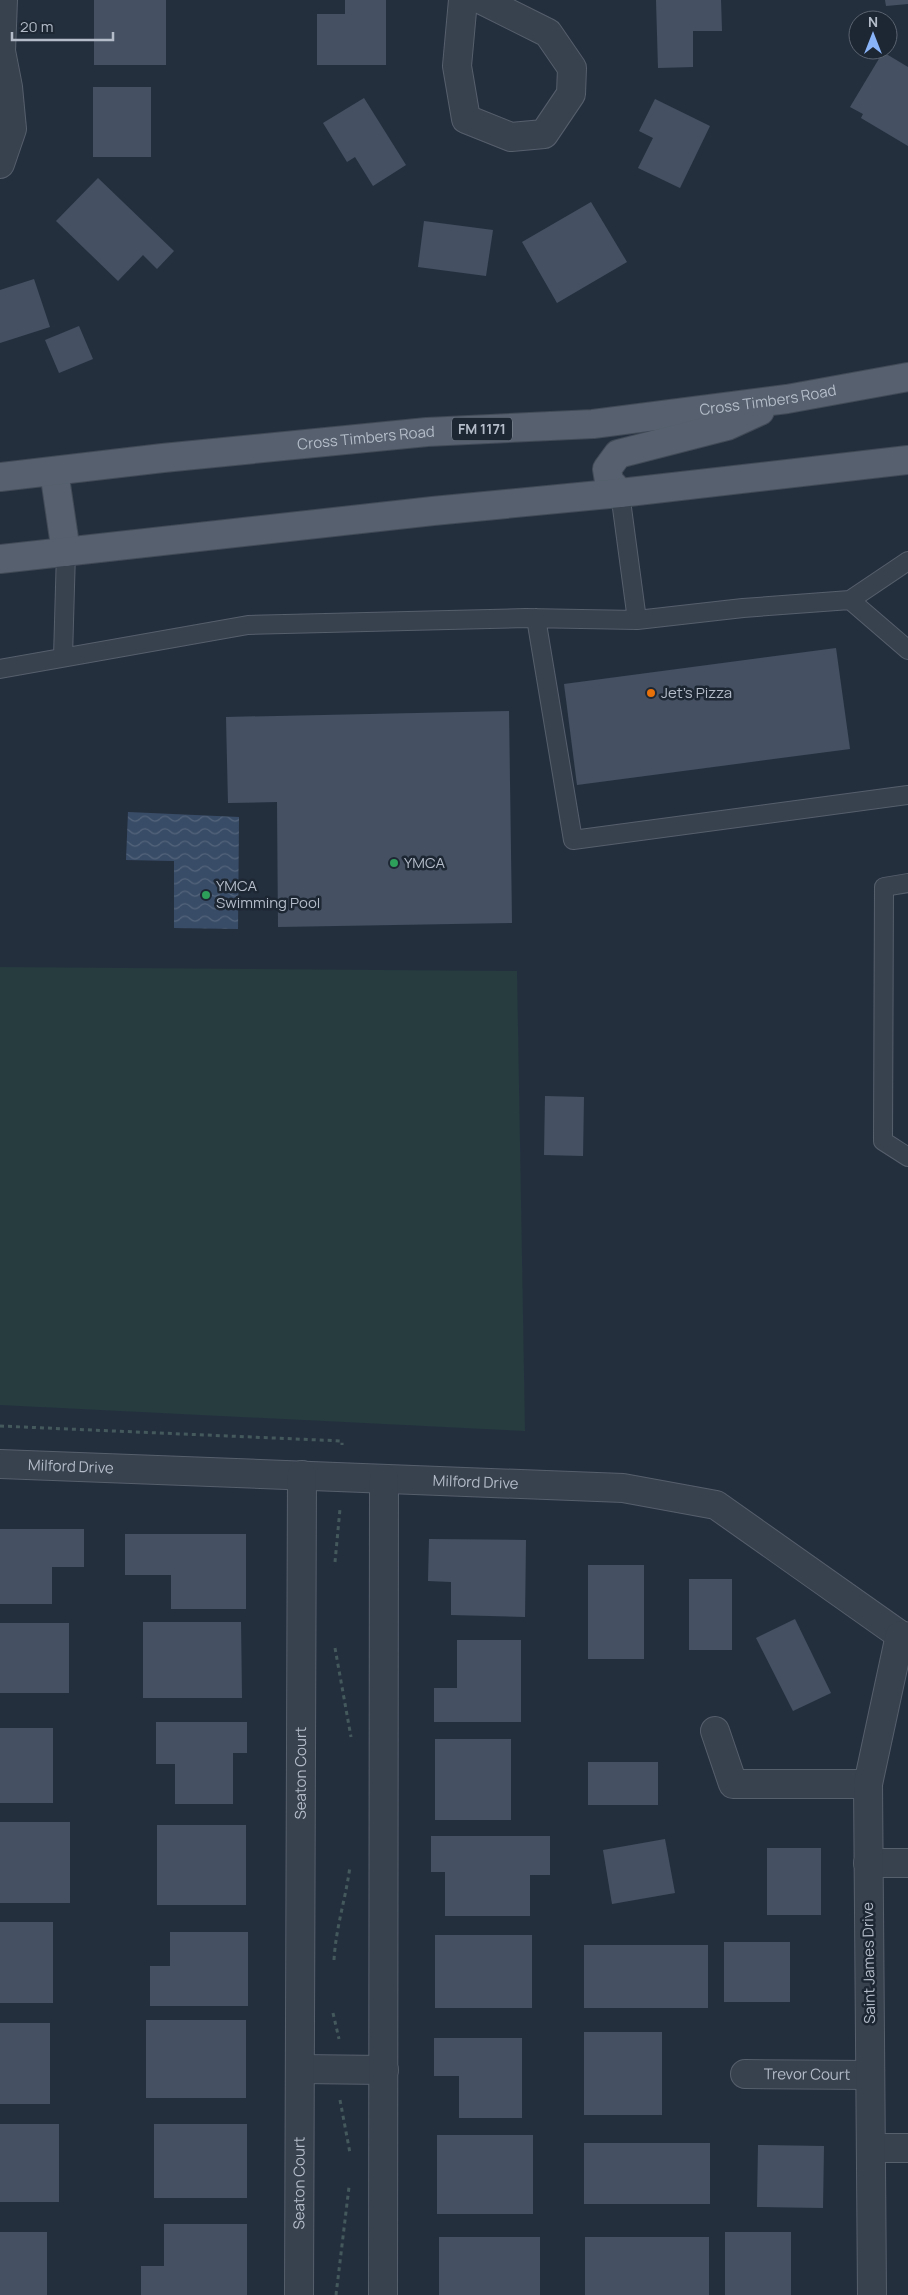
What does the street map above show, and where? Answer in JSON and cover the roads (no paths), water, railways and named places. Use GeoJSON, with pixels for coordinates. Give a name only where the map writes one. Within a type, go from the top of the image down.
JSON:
{"type":"FeatureCollection","features":[{"type":"Feature","properties":{"kind":"main road","name":"Cross Timbers Road"},"geometry":{"type":"LineString","coordinates":[[0,477],[427,432],[593,424],[787,399],[908,377]]}},
{"type":"Feature","properties":{"kind":"main road"},"geometry":{"type":"LineString","coordinates":[[620,493],[609,481],[607,469],[618,454],[727,426],[787,399]]}},
{"type":"Feature","properties":{"kind":"main road"},"geometry":{"type":"LineString","coordinates":[[0,559],[440,510],[620,493],[908,460]]}},
{"type":"Feature","properties":{"kind":"main road"},"geometry":{"type":"LineString","coordinates":[[54,471],[66,552]]}},
{"type":"Feature","properties":{"kind":"street"},"geometry":{"type":"LineString","coordinates":[[0,164],[12,129],[8,87],[0,51],[2,0]]}},
{"type":"Feature","properties":{"kind":"street"},"geometry":{"type":"LineString","coordinates":[[464,0],[457,66],[466,120],[511,137],[544,134],[571,94],[572,68],[548,33],[482,0]]}},
{"type":"Feature","properties":{"kind":"street","name":"Milford Drive"},"geometry":{"type":"LineString","coordinates":[[0,1464],[623,1488],[716,1505],[904,1636]]}},
{"type":"Feature","properties":{"kind":"street","name":"Seaton Court"},"geometry":{"type":"LineString","coordinates":[[299,2295],[302,1475]]}},
{"type":"Feature","properties":{"kind":"street"},"geometry":{"type":"LineString","coordinates":[[383,2295],[384,1479]]}},
{"type":"Feature","properties":{"kind":"street","name":"Saint James Drive"},"geometry":{"type":"LineString","coordinates":[[872,2295],[868,1784],[904,1636]]}},
{"type":"Feature","properties":{"kind":"street"},"geometry":{"type":"LineString","coordinates":[[715,1731],[733,1784],[868,1784]]}},
{"type":"Feature","properties":{"kind":"street"},"geometry":{"type":"LineString","coordinates":[[868,1864],[908,1863]]}},
{"type":"Feature","properties":{"kind":"street"},"geometry":{"type":"LineString","coordinates":[[301,2069],[384,2070]]}},
{"type":"Feature","properties":{"kind":"street","name":"Trevor Court"},"geometry":{"type":"LineString","coordinates":[[745,2074],[870,2075]]}},
{"type":"Feature","properties":{"kind":"street"},"geometry":{"type":"LineString","coordinates":[[871,2148],[908,2148]]}},
{"type":"Feature","properties":{"kind":"lane"},"geometry":{"type":"LineString","coordinates":[[620,493],[637,620]]}},
{"type":"Feature","properties":{"kind":"lane"},"geometry":{"type":"LineString","coordinates":[[63,657],[66,552]]}},
{"type":"Feature","properties":{"kind":"lane"},"geometry":{"type":"LineString","coordinates":[[0,669],[248,625],[536,618],[637,620],[743,608],[850,600],[908,561]]}},
{"type":"Feature","properties":{"kind":"lane"},"geometry":{"type":"LineString","coordinates":[[850,600],[908,650]]}},
{"type":"Feature","properties":{"kind":"lane"},"geometry":{"type":"LineString","coordinates":[[536,618],[573,840],[908,794]]}},
{"type":"Feature","properties":{"kind":"lane"},"geometry":{"type":"LineString","coordinates":[[908,883],[884,887],[883,1141],[908,1157]]}},
{"type":"Feature","properties":{"kind":"water","name":"YMCA Swimming Pool"},"geometry":{"type":"Polygon","coordinates":[[[128,812],[239,817],[238,929],[174,928],[174,861],[126,860],[128,812]]]}},
{"type":"Feature","properties":{"kind":"place","name":"Jet's Pizza"},"geometry":{"type":"Point","coordinates":[651,693]}},
{"type":"Feature","properties":{"kind":"place","name":"YMCA"},"geometry":{"type":"Point","coordinates":[394,863]}},
{"type":"Feature","properties":{"kind":"place","name":"YMCA Swimming Pool"},"geometry":{"type":"Point","coordinates":[206,895]}}]}
